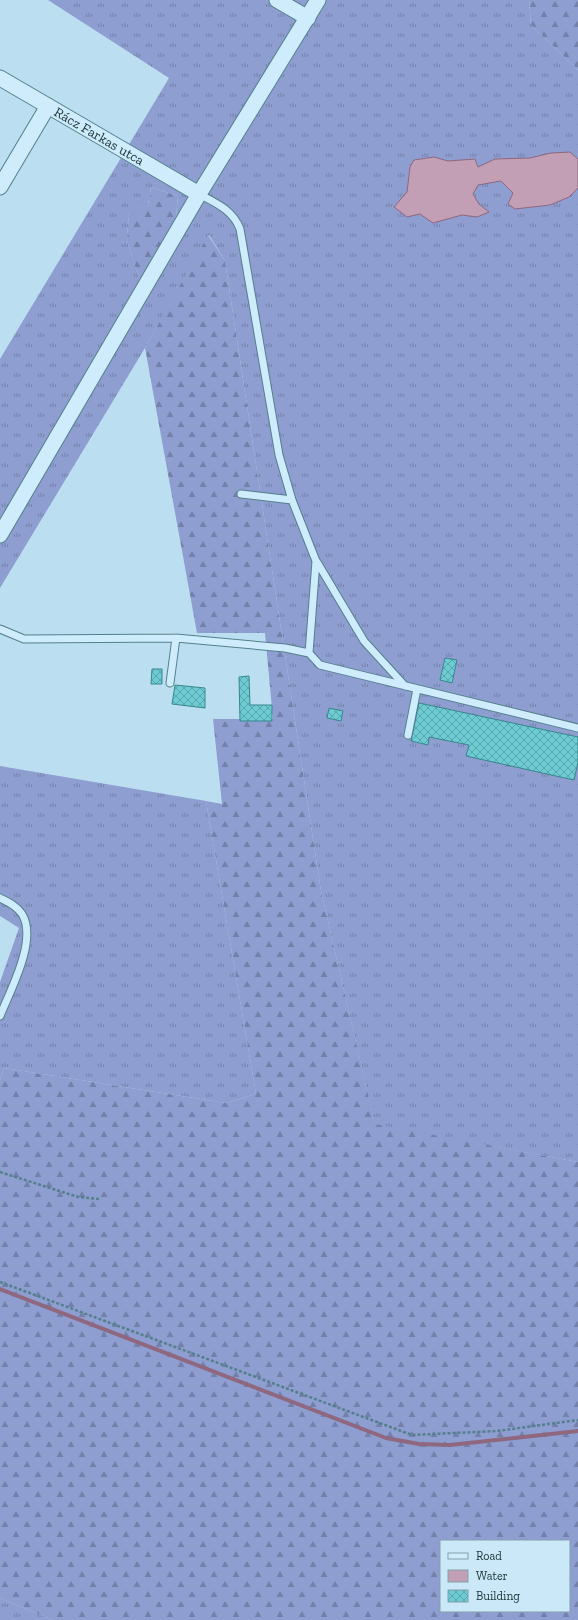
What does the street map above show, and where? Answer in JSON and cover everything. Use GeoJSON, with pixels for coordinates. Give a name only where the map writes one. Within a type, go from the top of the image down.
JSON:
{"type":"FeatureCollection","features":[{"type":"Feature","properties":{"kind":"street"},"geometry":{"type":"LineString","coordinates":[[277,0],[308,18]]}},
{"type":"Feature","properties":{"kind":"street"},"geometry":{"type":"LineString","coordinates":[[0,535],[199,194],[318,0]]}},
{"type":"Feature","properties":{"kind":"street","name":"Rácz Farkas utca"},"geometry":{"type":"LineString","coordinates":[[0,78],[199,194]]}},
{"type":"Feature","properties":{"kind":"street"},"geometry":{"type":"LineString","coordinates":[[0,187],[48,106]]}},
{"type":"Feature","properties":{"kind":"lane"},"geometry":{"type":"LineString","coordinates":[[199,194],[237,219],[240,229],[279,455],[292,500],[316,561],[364,641],[406,687]]}},
{"type":"Feature","properties":{"kind":"lane"},"geometry":{"type":"LineString","coordinates":[[241,494],[292,500]]}},
{"type":"Feature","properties":{"kind":"lane"},"geometry":{"type":"LineString","coordinates":[[309,652],[316,561]]}},
{"type":"Feature","properties":{"kind":"lane"},"geometry":{"type":"LineString","coordinates":[[0,629],[24,639],[176,638],[285,648],[309,652],[320,664],[406,687],[578,728]]}},
{"type":"Feature","properties":{"kind":"lane"},"geometry":{"type":"LineString","coordinates":[[170,682],[176,638]]}},
{"type":"Feature","properties":{"kind":"lane"},"geometry":{"type":"LineString","coordinates":[[408,735],[417,689]]}},
{"type":"Feature","properties":{"kind":"lane"},"geometry":{"type":"LineString","coordinates":[[0,898],[19,910],[25,921],[27,929],[22,961],[0,1016]]}},
{"type":"Feature","properties":{"kind":"path"},"geometry":{"type":"LineString","coordinates":[[0,1172],[78,1197],[99,1199]]}},
{"type":"Feature","properties":{"kind":"path"},"geometry":{"type":"LineString","coordinates":[[0,1282],[412,1435],[497,1431],[578,1420]]}},
{"type":"Feature","properties":{"kind":"green space"},"geometry":{"type":"Polygon","coordinates":[[[48,0],[529,0],[531,25],[578,70],[578,1162],[375,1125],[321,891],[225,261],[209,235],[145,348],[0,588],[0,359],[169,78],[48,0]],[[151,187],[148,205],[129,211],[127,240],[140,282],[176,217],[178,196],[151,187]]]}},
{"type":"Feature","properties":{"kind":"green space"},"geometry":{"type":"Polygon","coordinates":[[[529,0],[578,0],[578,70],[531,25],[529,0]]]}},
{"type":"Feature","properties":{"kind":"green space"},"geometry":{"type":"Polygon","coordinates":[[[151,187],[178,196],[176,217],[140,283],[127,240],[129,210],[148,205],[151,187]]]}},
{"type":"Feature","properties":{"kind":"green space"},"geometry":{"type":"Polygon","coordinates":[[[208,235],[225,261],[321,891],[375,1124],[578,1162],[578,1620],[53,1620],[0,1598],[0,1080],[4,1068],[226,1103],[256,1094],[206,801],[222,804],[213,719],[273,719],[265,633],[197,633],[145,348],[208,235]]]}},
{"type":"Feature","properties":{"kind":"green space"},"geometry":{"type":"Polygon","coordinates":[[[0,766],[206,801],[256,1094],[226,1103],[4,1068],[0,1080],[0,982],[19,928],[0,916],[0,766]]]}},
{"type":"Feature","properties":{"kind":"green space"},"geometry":{"type":"Polygon","coordinates":[[[0,1598],[53,1620],[0,1620],[0,1598]]]}},
{"type":"Feature","properties":{"kind":"water"},"geometry":{"type":"Polygon","coordinates":[[[570,152],[578,159],[578,188],[569,197],[550,205],[515,209],[508,204],[513,193],[501,181],[478,185],[473,194],[479,204],[489,212],[477,217],[462,215],[433,223],[420,214],[407,217],[394,207],[407,192],[410,167],[414,160],[434,157],[448,161],[475,159],[478,167],[495,159],[530,158],[551,153],[570,152]]]}},
{"type":"Feature","properties":{"kind":"building"},"geometry":{"type":"Polygon","coordinates":[[[445,658],[457,660],[452,683],[440,680],[445,658]]]}},
{"type":"Feature","properties":{"kind":"building"},"geometry":{"type":"Polygon","coordinates":[[[152,669],[162,669],[162,684],[151,684],[152,669]]]}},
{"type":"Feature","properties":{"kind":"building"},"geometry":{"type":"Polygon","coordinates":[[[249,676],[250,705],[272,705],[272,721],[240,721],[239,677],[249,676]]]}},
{"type":"Feature","properties":{"kind":"building"},"geometry":{"type":"Polygon","coordinates":[[[175,685],[205,688],[205,708],[172,704],[175,685]]]}},
{"type":"Feature","properties":{"kind":"building"},"geometry":{"type":"Polygon","coordinates":[[[419,703],[578,737],[578,762],[574,780],[466,756],[469,745],[429,737],[428,745],[411,741],[419,703]]]}},
{"type":"Feature","properties":{"kind":"building"},"geometry":{"type":"Polygon","coordinates":[[[329,708],[343,711],[341,721],[327,718],[329,708]]]}},
{"type":"Feature","properties":{"kind":"waterway"},"geometry":{"type":"LineString","coordinates":[[0,1289],[386,1438],[419,1444],[450,1445],[578,1431]]}}]}
